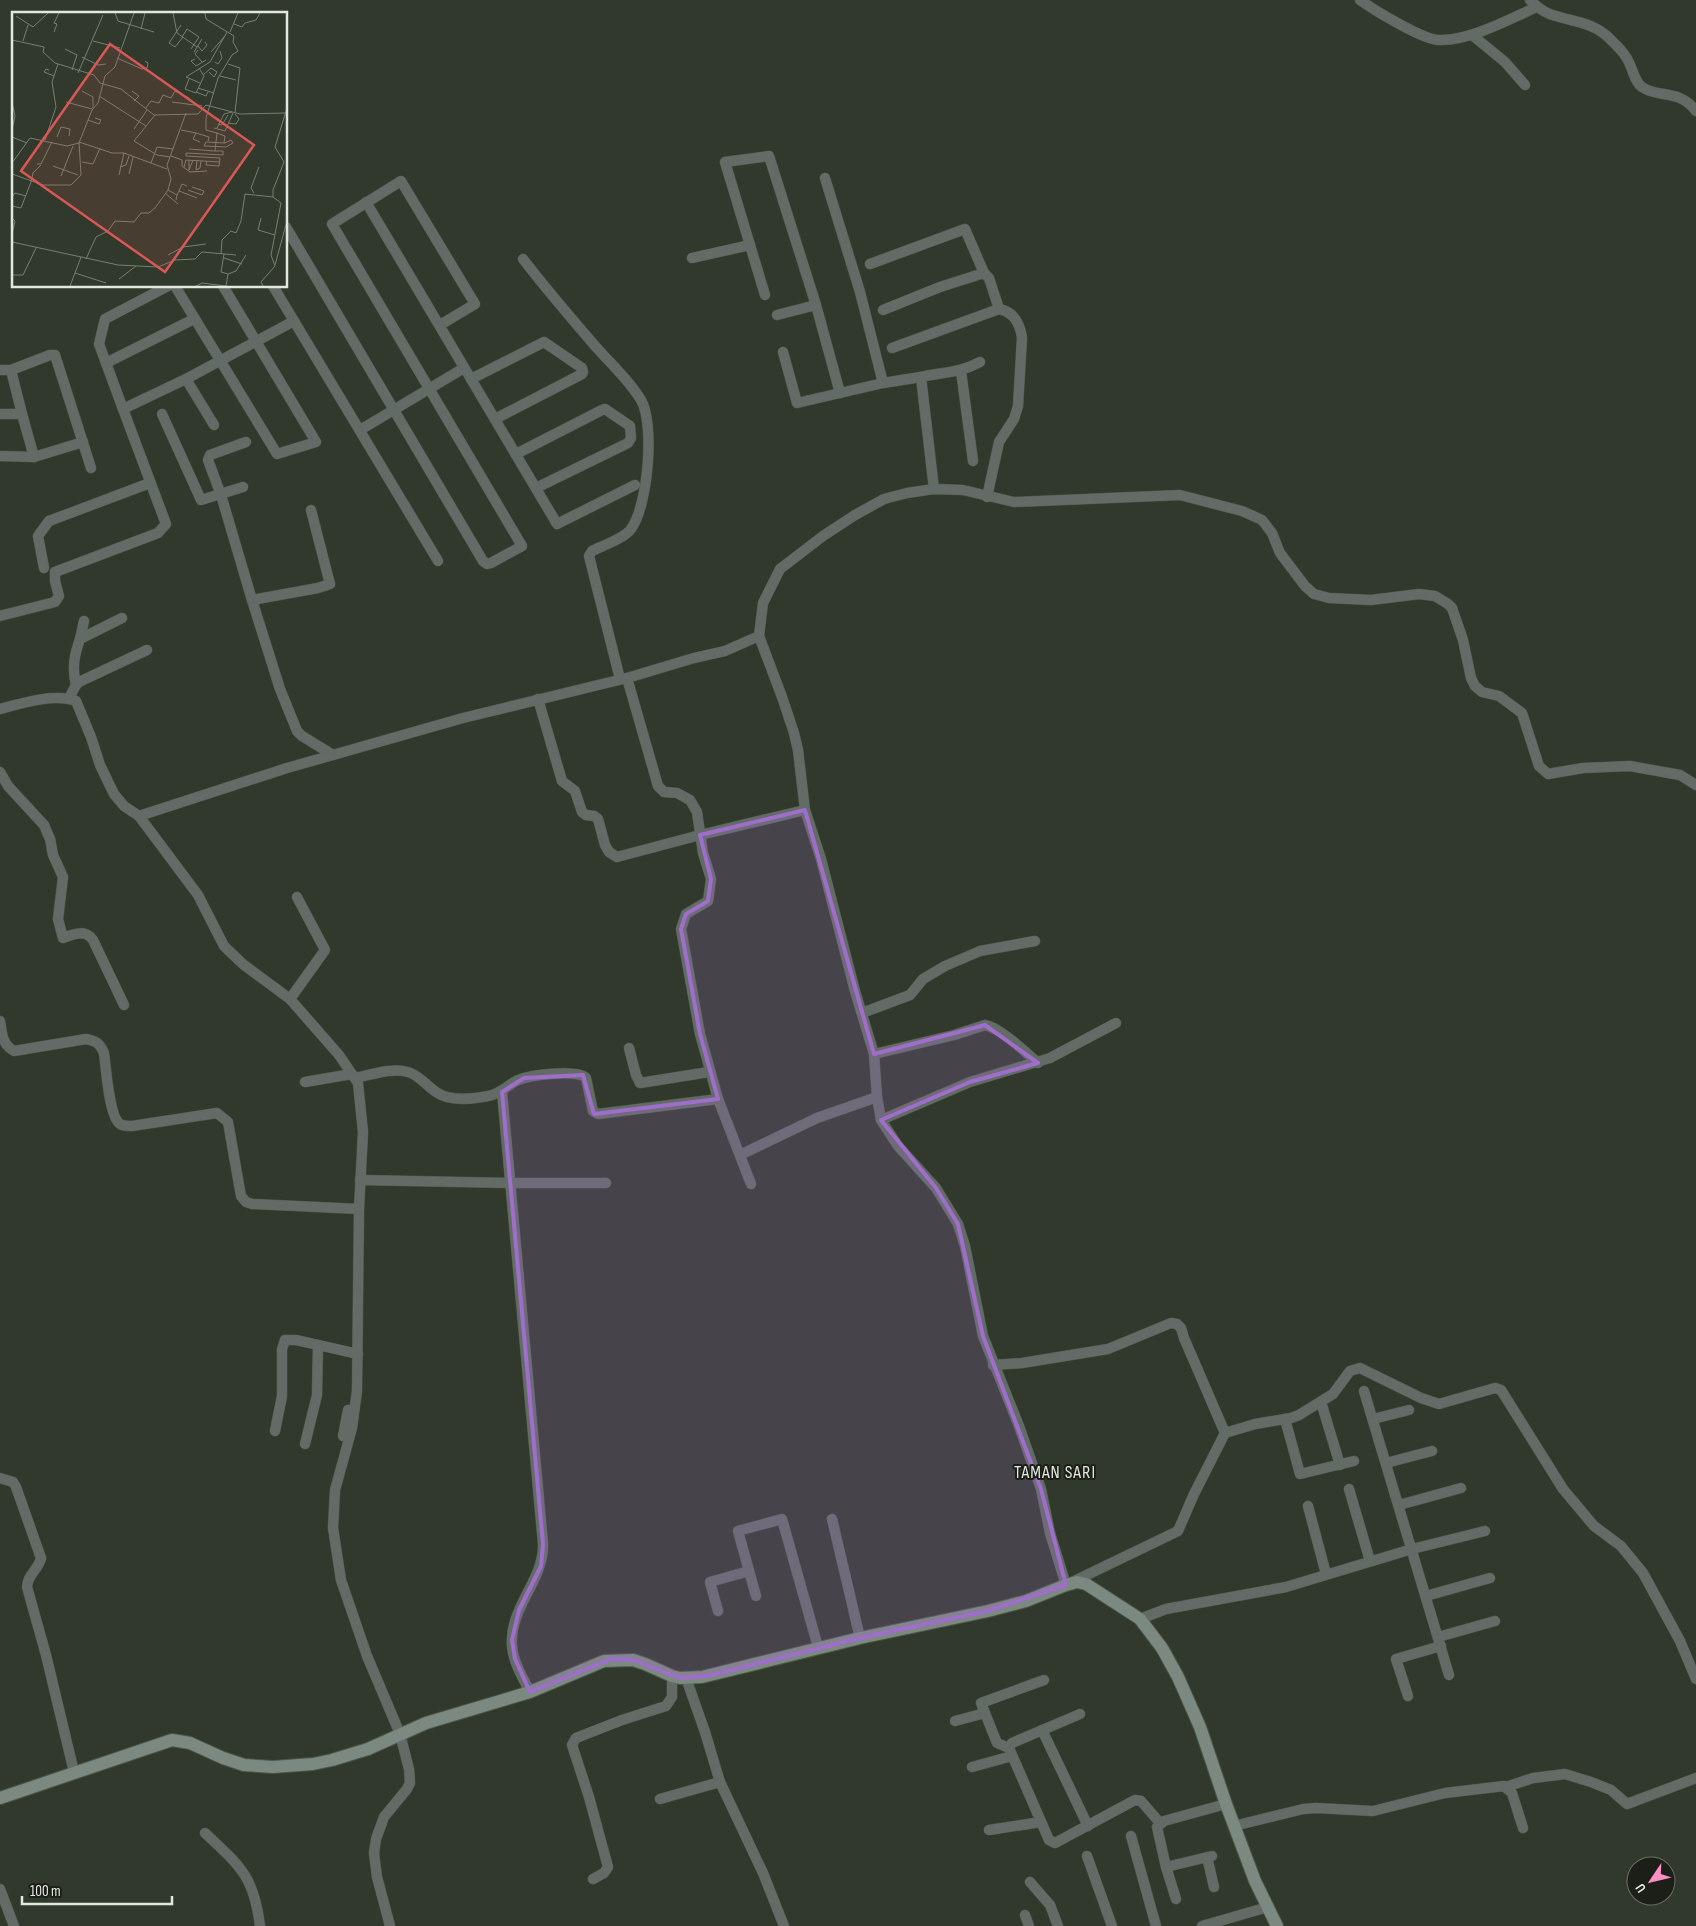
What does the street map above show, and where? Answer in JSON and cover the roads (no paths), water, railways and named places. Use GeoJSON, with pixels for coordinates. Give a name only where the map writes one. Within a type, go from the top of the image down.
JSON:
{"type":"FeatureCollection","features":[{"type":"Feature","properties":{"kind":"street"},"geometry":{"type":"LineString","coordinates":[[1360,0],[1395,21],[1438,41],[1472,35],[1534,3],[1554,16],[1581,22],[1595,28],[1608,37],[1625,55],[1640,86],[1674,95],[1696,111]]}},
{"type":"Feature","properties":{"kind":"street"},"geometry":{"type":"LineString","coordinates":[[1472,35],[1504,62],[1526,85]]}},
{"type":"Feature","properties":{"kind":"street"},"geometry":{"type":"LineString","coordinates":[[765,295],[725,162],[769,156],[816,305],[840,393]]}},
{"type":"Feature","properties":{"kind":"street"},"geometry":{"type":"LineString","coordinates":[[825,178],[860,292],[883,383]]}},
{"type":"Feature","properties":{"kind":"street"},"geometry":{"type":"LineString","coordinates":[[288,230],[483,561],[491,563],[522,546],[332,224],[400,181],[475,304],[440,326]]}},
{"type":"Feature","properties":{"kind":"street"},"geometry":{"type":"LineString","coordinates":[[366,202],[557,524],[635,485]]}},
{"type":"Feature","properties":{"kind":"street"},"geometry":{"type":"LineString","coordinates":[[870,264],[965,229],[984,273],[989,278],[999,309]]}},
{"type":"Feature","properties":{"kind":"street"},"geometry":{"type":"LineString","coordinates":[[692,258],[750,245]]}},
{"type":"Feature","properties":{"kind":"street"},"geometry":{"type":"LineString","coordinates":[[523,259],[631,386],[645,409],[648,420],[647,476],[643,502],[637,520],[626,535],[592,551],[589,556],[624,678],[658,786],[664,792],[677,793],[690,800],[697,812],[700,834],[711,879],[708,901],[686,914],[681,929],[700,1034],[709,1072],[750,1184]]}},
{"type":"Feature","properties":{"kind":"street"},"geometry":{"type":"LineString","coordinates":[[883,310],[940,287],[984,273]]}},
{"type":"Feature","properties":{"kind":"street"},"geometry":{"type":"LineString","coordinates":[[0,616],[55,602],[59,596],[55,572],[158,533],[166,524],[99,344],[105,318],[164,288]]}},
{"type":"Feature","properties":{"kind":"street"},"geometry":{"type":"LineString","coordinates":[[176,288],[277,454],[316,442],[224,288]]}},
{"type":"Feature","properties":{"kind":"street"},"geometry":{"type":"LineString","coordinates":[[274,288],[438,561]]}},
{"type":"Feature","properties":{"kind":"street"},"geometry":{"type":"LineString","coordinates":[[776,315],[816,305]]}},
{"type":"Feature","properties":{"kind":"street"},"geometry":{"type":"LineString","coordinates":[[892,348],[999,309],[1011,313],[1021,330],[1022,338],[1020,394],[1016,414],[998,445],[987,497]]}},
{"type":"Feature","properties":{"kind":"street"},"geometry":{"type":"LineString","coordinates":[[106,363],[194,319]]}},
{"type":"Feature","properties":{"kind":"street"},"geometry":{"type":"LineString","coordinates":[[123,409],[186,379],[294,321]]}},
{"type":"Feature","properties":{"kind":"street"},"geometry":{"type":"LineString","coordinates":[[471,379],[544,342],[582,368],[582,374],[495,419]]}},
{"type":"Feature","properties":{"kind":"street"},"geometry":{"type":"LineString","coordinates":[[783,352],[797,403],[883,383],[942,372],[961,371],[980,362]]}},
{"type":"Feature","properties":{"kind":"street"},"geometry":{"type":"LineString","coordinates":[[34,457],[22,414],[5,370],[50,355],[57,359],[91,468]]}},
{"type":"Feature","properties":{"kind":"street"},"geometry":{"type":"LineString","coordinates":[[360,430],[464,368]]}},
{"type":"Feature","properties":{"kind":"street"},"geometry":{"type":"LineString","coordinates":[[961,371],[973,461]]}},
{"type":"Feature","properties":{"kind":"street"},"geometry":{"type":"LineString","coordinates":[[921,377],[934,489]]}},
{"type":"Feature","properties":{"kind":"street"},"geometry":{"type":"LineString","coordinates":[[186,379],[214,424]]}},
{"type":"Feature","properties":{"kind":"street"},"geometry":{"type":"LineString","coordinates":[[516,454],[606,409],[630,426],[631,438],[628,443],[536,488]]}},
{"type":"Feature","properties":{"kind":"street"},"geometry":{"type":"LineString","coordinates":[[0,414],[22,414]]}},
{"type":"Feature","properties":{"kind":"street"},"geometry":{"type":"LineString","coordinates":[[162,414],[199,498],[203,501],[243,487]]}},
{"type":"Feature","properties":{"kind":"street"},"geometry":{"type":"LineString","coordinates":[[0,456],[34,457],[83,442]]}},
{"type":"Feature","properties":{"kind":"street"},"geometry":{"type":"LineString","coordinates":[[246,442],[208,457],[280,689],[297,732],[333,755]]}},
{"type":"Feature","properties":{"kind":"street"},"geometry":{"type":"LineString","coordinates":[[44,568],[38,536],[49,520],[150,483]]}},
{"type":"Feature","properties":{"kind":"street"},"geometry":{"type":"LineString","coordinates":[[1066,1585],[1050,1533],[1040,1488],[1019,1426],[983,1336],[965,1246],[958,1224],[936,1188],[898,1146],[880,1120],[876,1097],[874,1054],[855,990],[821,858],[805,810],[798,750],[794,733],[759,636],[764,603],[780,569],[855,514],[884,499],[907,493],[934,489],[963,490],[1014,502],[1180,495],[1257,516],[1268,527],[1280,553],[1309,592],[1329,598],[1372,600],[1419,594],[1435,596],[1450,606],[1463,640],[1471,678],[1475,686],[1482,692],[1499,696],[1522,713],[1539,766],[1548,774],[1582,768],[1630,766],[1680,775],[1696,785]]}},
{"type":"Feature","properties":{"kind":"street"},"geometry":{"type":"LineString","coordinates":[[252,600],[325,587],[330,584],[311,510]]}},
{"type":"Feature","properties":{"kind":"street"},"geometry":{"type":"LineString","coordinates":[[80,639],[122,618]]}},
{"type":"Feature","properties":{"kind":"street"},"geometry":{"type":"LineString","coordinates":[[76,685],[73,674],[74,658],[84,621]]}},
{"type":"Feature","properties":{"kind":"street"},"geometry":{"type":"LineString","coordinates":[[139,816],[333,755],[463,718],[724,651],[759,636]]}},
{"type":"Feature","properties":{"kind":"street"},"geometry":{"type":"LineString","coordinates":[[69,698],[76,685],[147,650]]}},
{"type":"Feature","properties":{"kind":"street"},"geometry":{"type":"LineString","coordinates":[[0,709],[48,698],[69,698],[76,701],[100,765],[114,794],[124,806],[139,816],[198,895],[224,946],[238,960],[290,998],[354,1076],[360,1095],[363,1132],[359,1208],[355,1411],[335,1490],[333,1512],[335,1546],[341,1580],[367,1656],[400,1734],[409,1769],[410,1783],[403,1795],[384,1817],[377,1833],[374,1853],[377,1877],[390,1926]]}},
{"type":"Feature","properties":{"kind":"street"},"geometry":{"type":"LineString","coordinates":[[538,699],[562,781],[575,791],[582,812],[598,819],[605,845],[617,857],[700,834],[805,810]]}},
{"type":"Feature","properties":{"kind":"street"},"geometry":{"type":"LineString","coordinates":[[0,772],[8,786],[44,826],[50,839],[53,855],[63,877],[58,919],[63,938],[83,932],[89,935],[124,1005]]}},
{"type":"Feature","properties":{"kind":"street"},"geometry":{"type":"LineString","coordinates":[[290,998],[305,980],[325,950],[297,897]]}},
{"type":"Feature","properties":{"kind":"street"},"geometry":{"type":"LineString","coordinates":[[862,1013],[910,995],[925,976],[980,951],[1035,941]]}},
{"type":"Feature","properties":{"kind":"street"},"geometry":{"type":"LineString","coordinates":[[0,1022],[3,1041],[8,1048],[14,1051],[86,1039],[95,1041],[100,1045],[104,1053],[113,1111],[116,1121],[121,1125],[132,1126],[217,1113],[223,1116],[228,1122],[241,1196],[246,1202],[252,1204],[359,1208]]}},
{"type":"Feature","properties":{"kind":"street"},"geometry":{"type":"LineString","coordinates":[[880,1120],[963,1085],[994,1074],[1038,1063],[1064,1052],[1116,1023]]}},
{"type":"Feature","properties":{"kind":"street"},"geometry":{"type":"LineString","coordinates":[[874,1054],[954,1035],[985,1025],[1002,1034],[1038,1063]]}},
{"type":"Feature","properties":{"kind":"street"},"geometry":{"type":"LineString","coordinates":[[630,1048],[636,1076],[640,1083],[709,1072]]}},
{"type":"Feature","properties":{"kind":"street"},"geometry":{"type":"LineString","coordinates":[[305,1082],[403,1070],[410,1072],[436,1092],[450,1098],[483,1097],[502,1092],[513,1083],[524,1078],[571,1074],[583,1075],[586,1078],[593,1111],[598,1114],[718,1099]]}},
{"type":"Feature","properties":{"kind":"street"},"geometry":{"type":"LineString","coordinates":[[502,1092],[543,1549],[541,1566],[519,1610],[512,1640],[515,1659],[530,1692]]}},
{"type":"Feature","properties":{"kind":"street"},"geometry":{"type":"LineString","coordinates":[[740,1155],[817,1118],[876,1097]]}},
{"type":"Feature","properties":{"kind":"street"},"geometry":{"type":"LineString","coordinates":[[360,1180],[606,1183]]}},
{"type":"Feature","properties":{"kind":"street"},"geometry":{"type":"LineString","coordinates":[[993,1365],[1022,1363],[1108,1349],[1171,1323],[1177,1324],[1181,1328],[1225,1433]]}},
{"type":"Feature","properties":{"kind":"street"},"geometry":{"type":"LineString","coordinates":[[275,1431],[282,1396],[284,1341],[286,1339],[356,1354]]}},
{"type":"Feature","properties":{"kind":"street"},"geometry":{"type":"LineString","coordinates":[[306,1444],[317,1395],[318,1345]]}},
{"type":"Feature","properties":{"kind":"street"},"geometry":{"type":"LineString","coordinates":[[343,1436],[351,1398],[356,1354]]}},
{"type":"Feature","properties":{"kind":"street"},"geometry":{"type":"LineString","coordinates":[[0,1798],[172,1740],[190,1744],[244,1765],[292,1766],[313,1764],[368,1749],[426,1723],[530,1692],[597,1663],[612,1660],[633,1660],[672,1676],[686,1678],[708,1676],[860,1638],[1026,1601],[1066,1585],[1178,1531],[1194,1494],[1225,1433],[1255,1424],[1299,1415],[1332,1394],[1350,1371],[1358,1368],[1362,1368],[1433,1404],[1449,1403],[1495,1388],[1501,1390],[1563,1489],[1594,1526],[1621,1546],[1643,1573],[1680,1642],[1696,1678]]}},
{"type":"Feature","properties":{"kind":"street"},"geometry":{"type":"LineString","coordinates":[[1364,1391],[1449,1674]]}},
{"type":"Feature","properties":{"kind":"street"},"geometry":{"type":"LineString","coordinates":[[1321,1402],[1340,1465]]}},
{"type":"Feature","properties":{"kind":"street"},"geometry":{"type":"LineString","coordinates":[[1373,1419],[1409,1410]]}},
{"type":"Feature","properties":{"kind":"street"},"geometry":{"type":"LineString","coordinates":[[1285,1419],[1300,1474],[1354,1461]]}},
{"type":"Feature","properties":{"kind":"street"},"geometry":{"type":"LineString","coordinates":[[1386,1463],[1432,1451]]}},
{"type":"Feature","properties":{"kind":"street"},"geometry":{"type":"LineString","coordinates":[[0,1478],[13,1482],[16,1487],[41,1558],[40,1565],[27,1580],[27,1587],[46,1655],[74,1772]]}},
{"type":"Feature","properties":{"kind":"street"},"geometry":{"type":"LineString","coordinates":[[1399,1505],[1461,1488]]}},
{"type":"Feature","properties":{"kind":"street"},"geometry":{"type":"LineString","coordinates":[[1349,1489],[1370,1562]]}},
{"type":"Feature","properties":{"kind":"street"},"geometry":{"type":"LineString","coordinates":[[1308,1506],[1326,1574]]}},
{"type":"Feature","properties":{"kind":"street"},"geometry":{"type":"LineString","coordinates":[[756,1596],[738,1531],[782,1519],[818,1648]]}},
{"type":"Feature","properties":{"kind":"street"},"geometry":{"type":"LineString","coordinates":[[832,1519],[860,1638]]}},
{"type":"Feature","properties":{"kind":"street"},"geometry":{"type":"LineString","coordinates":[[1140,1619],[1166,1609],[1286,1587],[1412,1549],[1485,1531]]}},
{"type":"Feature","properties":{"kind":"street"},"geometry":{"type":"LineString","coordinates":[[718,1611],[710,1582],[749,1571]]}},
{"type":"Feature","properties":{"kind":"street"},"geometry":{"type":"LineString","coordinates":[[1426,1596],[1490,1578]]}},
{"type":"Feature","properties":{"kind":"street"},"geometry":{"type":"LineString","coordinates":[[1066,1585],[1077,1582],[1086,1584],[1140,1619],[1162,1648],[1178,1677],[1200,1727],[1234,1826],[1256,1881],[1277,1926]]}},
{"type":"Feature","properties":{"kind":"street"},"geometry":{"type":"LineString","coordinates":[[1408,1696],[1396,1659],[1495,1621]]}},
{"type":"Feature","properties":{"kind":"street"},"geometry":{"type":"LineString","coordinates":[[593,1879],[604,1873],[608,1867],[589,1797],[572,1745],[573,1742],[576,1738],[622,1720],[666,1706],[672,1697],[672,1676]]}},
{"type":"Feature","properties":{"kind":"street"},"geometry":{"type":"LineString","coordinates":[[686,1678],[720,1782],[763,1874],[784,1926]]}},
{"type":"Feature","properties":{"kind":"street"},"geometry":{"type":"LineString","coordinates":[[1011,1752],[997,1743],[981,1703],[1044,1680]]}},
{"type":"Feature","properties":{"kind":"street"},"geometry":{"type":"LineString","coordinates":[[955,1722],[985,1713]]}},
{"type":"Feature","properties":{"kind":"street"},"geometry":{"type":"LineString","coordinates":[[1080,1714],[1012,1744],[1011,1752],[1049,1840],[1055,1843],[1137,1800],[1141,1801],[1160,1823]]}},
{"type":"Feature","properties":{"kind":"street"},"geometry":{"type":"LineString","coordinates":[[1042,1730],[1088,1826]]}},
{"type":"Feature","properties":{"kind":"street"},"geometry":{"type":"LineString","coordinates":[[972,1767],[1011,1752]]}},
{"type":"Feature","properties":{"kind":"street"},"geometry":{"type":"LineString","coordinates":[[1234,1826],[1303,1809],[1373,1811],[1445,1793],[1506,1787],[1533,1778],[1565,1774],[1611,1790],[1627,1804],[1696,1778]]}},
{"type":"Feature","properties":{"kind":"street"},"geometry":{"type":"LineString","coordinates":[[660,1799],[720,1782]]}},
{"type":"Feature","properties":{"kind":"street"},"geometry":{"type":"LineString","coordinates":[[1506,1787],[1512,1793],[1523,1828]]}},
{"type":"Feature","properties":{"kind":"street"},"geometry":{"type":"LineString","coordinates":[[1176,1898],[1166,1867],[1157,1827],[1160,1823],[1226,1804]]}},
{"type":"Feature","properties":{"kind":"street"},"geometry":{"type":"LineString","coordinates":[[989,1830],[1040,1822]]}},
{"type":"Feature","properties":{"kind":"street"},"geometry":{"type":"LineString","coordinates":[[204,1833],[242,1870],[253,1888],[258,1905],[260,1926]]}},
{"type":"Feature","properties":{"kind":"street"},"geometry":{"type":"LineString","coordinates":[[1131,1836],[1156,1926]]}},
{"type":"Feature","properties":{"kind":"street"},"geometry":{"type":"LineString","coordinates":[[1087,1856],[1112,1926]]}},
{"type":"Feature","properties":{"kind":"street"},"geometry":{"type":"LineString","coordinates":[[1166,1867],[1209,1856],[1214,1887]]}},
{"type":"Feature","properties":{"kind":"street"},"geometry":{"type":"LineString","coordinates":[[1030,1882],[1050,1905],[1058,1926]]}},
{"type":"Feature","properties":{"kind":"street"},"geometry":{"type":"LineString","coordinates":[[0,1889],[14,1926]]}},
{"type":"Feature","properties":{"kind":"street"},"geometry":{"type":"LineString","coordinates":[[1202,1926],[1268,1907]]}},
{"type":"Feature","properties":{"kind":"street"},"geometry":{"type":"LineString","coordinates":[[1025,1915],[1029,1926]]}},
{"type":"Feature","properties":{"kind":"district","name":"TAMAN SARI"},"geometry":{"type":"Point","coordinates":[1055,1472]}}]}
